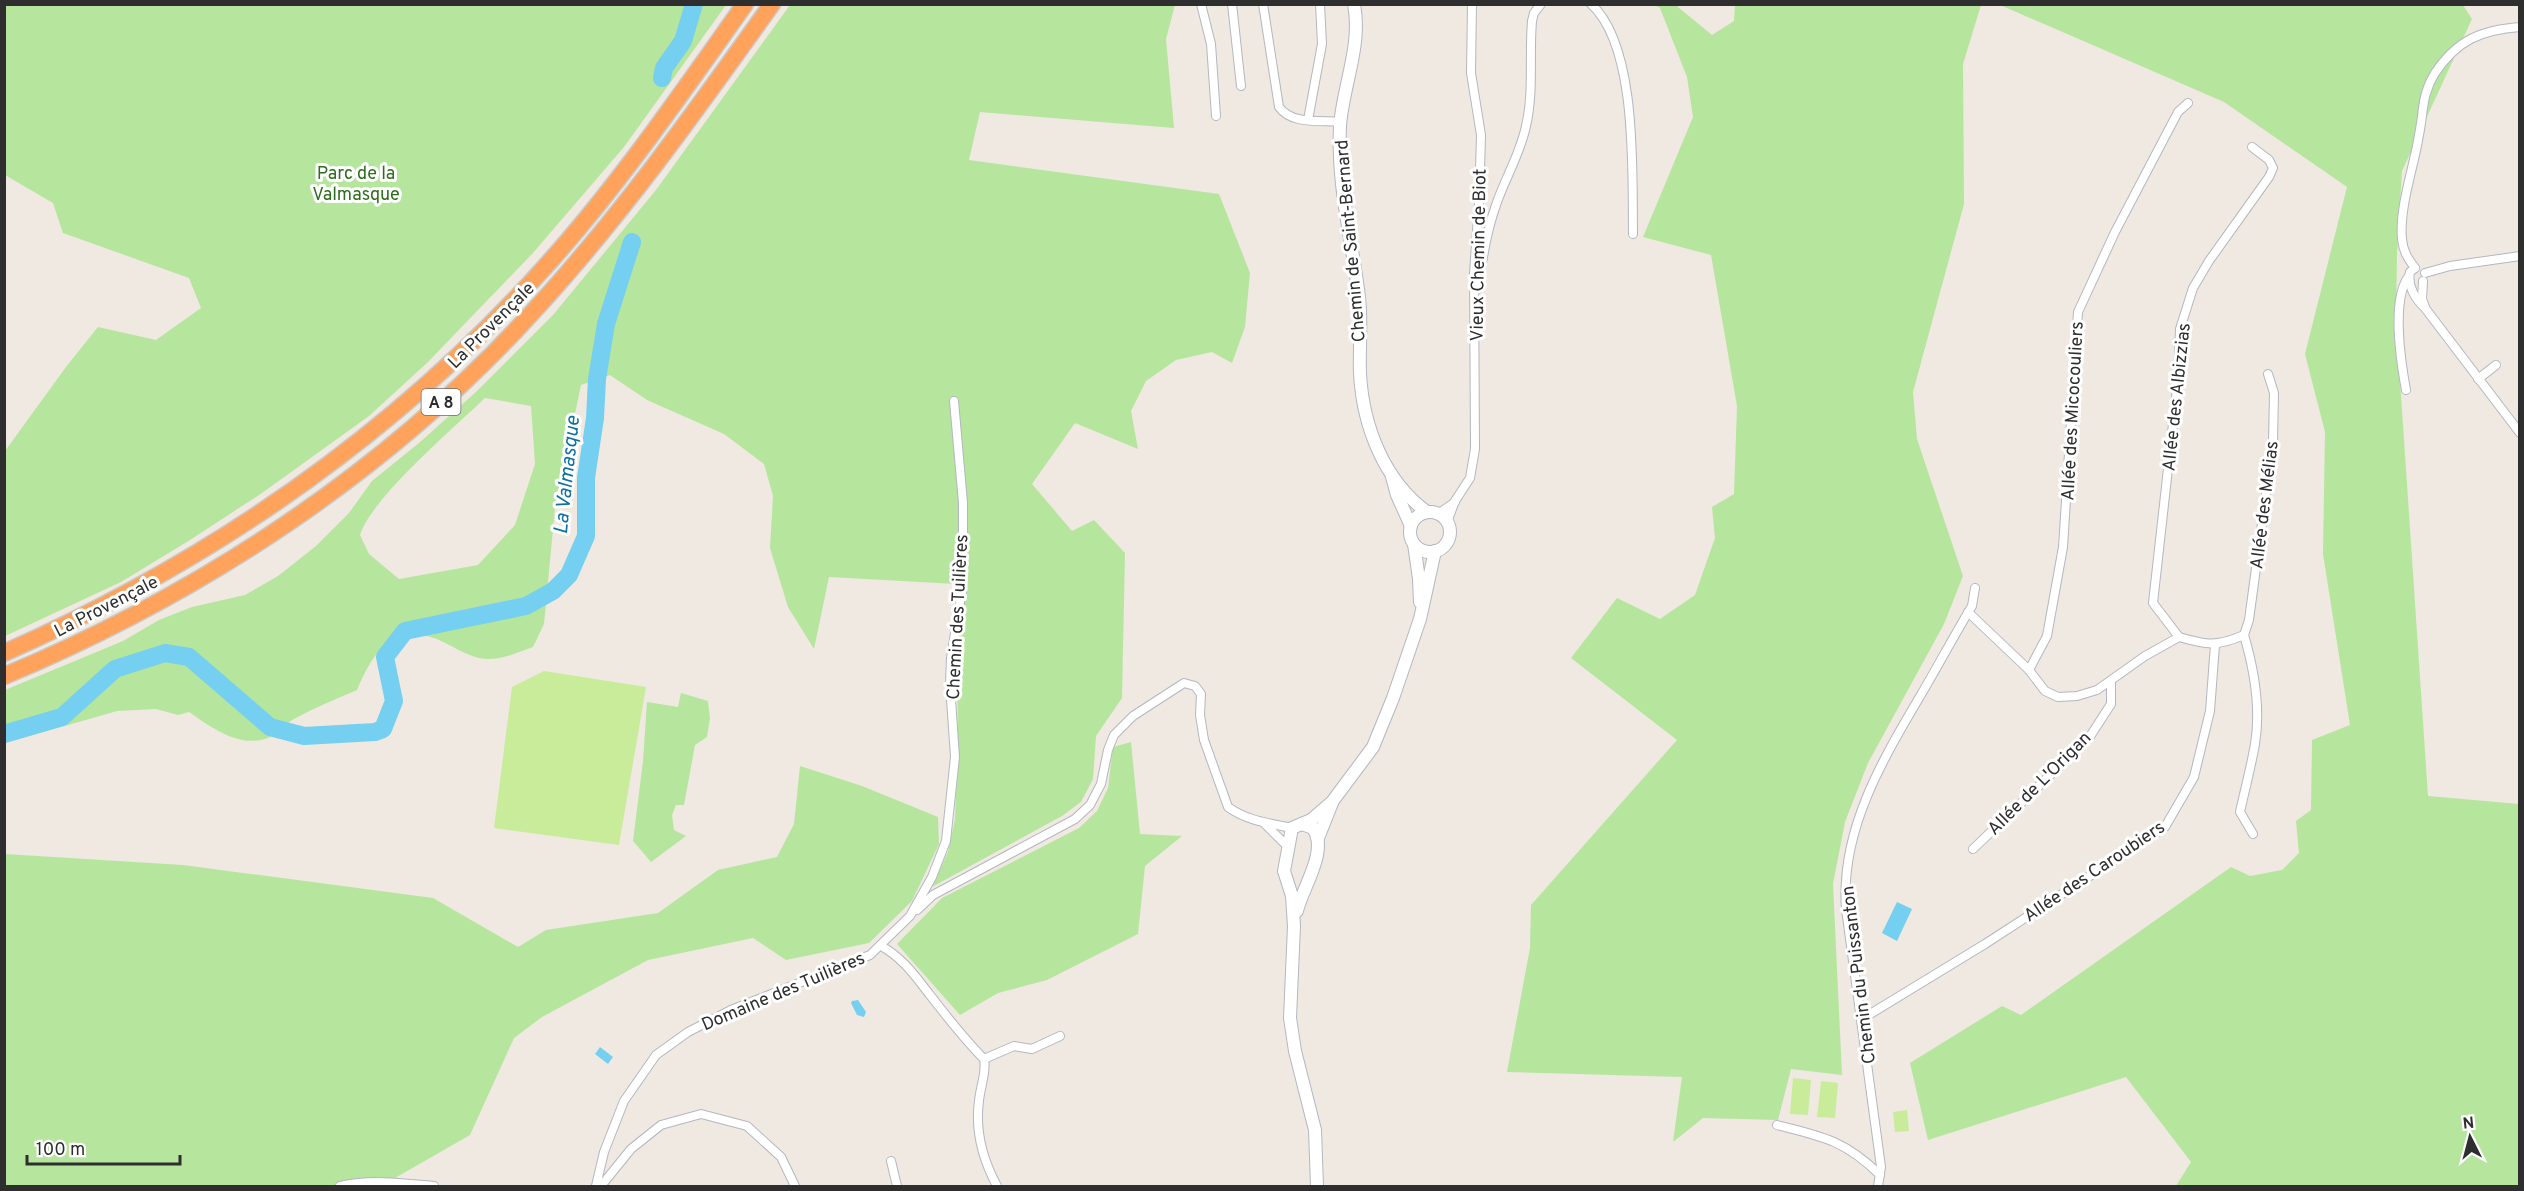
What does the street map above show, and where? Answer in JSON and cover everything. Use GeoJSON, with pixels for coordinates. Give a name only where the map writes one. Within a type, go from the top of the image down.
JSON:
{"type":"FeatureCollection","features":[{"type":"Feature","properties":{"kind":"highway","name":"La Provençale"},"geometry":{"type":"LineString","coordinates":[[4,653],[121,597],[223,538],[323,469],[428,383],[522,291],[592,211],[665,116],[745,4]]}},
{"type":"Feature","properties":{"kind":"highway","name":"La Provençale"},"geometry":{"type":"LineString","coordinates":[[4,676],[105,630],[238,555],[336,489],[435,407],[527,318],[612,221],[684,128],[772,4]]}},
{"type":"Feature","properties":{"kind":"main road","name":"Chemin de Saint-Bernard"},"geometry":{"type":"LineString","coordinates":[[1354,4],[1356,33],[1341,122],[1344,207],[1359,299],[1363,399],[1371,432],[1411,526]]}},
{"type":"Feature","properties":{"kind":"main road","name":"Chemin de Saint-Bernard"},"geometry":{"type":"LineString","coordinates":[[1390,473],[1414,503],[1437,516]]}},
{"type":"Feature","properties":{"kind":"main road"},"geometry":{"type":"LineString","coordinates":[[1414,544],[1423,551],[1440,549],[1448,539],[1449,527],[1437,516],[1417,517],[1411,526],[1410,535],[1414,544],[1419,579],[1420,619]]}},
{"type":"Feature","properties":{"kind":"main road"},"geometry":{"type":"LineString","coordinates":[[1317,1186],[1315,1130],[1297,1060],[1290,1018],[1294,926],[1292,896],[1284,871],[1287,846],[1297,826],[1311,820],[1332,802],[1373,747],[1381,731],[1420,619],[1435,551]]}},
{"type":"Feature","properties":{"kind":"main road"},"geometry":{"type":"LineString","coordinates":[[1294,926],[1300,897],[1313,872],[1318,838],[1332,802]]}},
{"type":"Feature","properties":{"kind":"main road"},"geometry":{"type":"LineString","coordinates":[[1297,826],[1313,828],[1318,838]]}},
{"type":"Feature","properties":{"kind":"main road"},"geometry":{"type":"LineString","coordinates":[[1287,881],[1297,885],[1308,881]]}},
{"type":"Feature","properties":{"kind":"street"},"geometry":{"type":"LineString","coordinates":[[1201,4],[1210,44],[1216,116]]}},
{"type":"Feature","properties":{"kind":"street"},"geometry":{"type":"LineString","coordinates":[[1232,4],[1241,86]]}},
{"type":"Feature","properties":{"kind":"street"},"geometry":{"type":"LineString","coordinates":[[1263,4],[1279,107],[1284,114],[1293,119],[1341,122]]}},
{"type":"Feature","properties":{"kind":"street"},"geometry":{"type":"LineString","coordinates":[[1308,120],[1322,44],[1320,4]]}},
{"type":"Feature","properties":{"kind":"street","name":"Vieux Chemin de Biot"},"geometry":{"type":"LineString","coordinates":[[1437,516],[1455,501],[1470,478],[1474,460],[1476,307],[1474,273],[1481,135],[1471,73],[1472,4]]}},
{"type":"Feature","properties":{"kind":"street"},"geometry":{"type":"LineString","coordinates":[[1476,307],[1488,230],[1495,206],[1521,146],[1526,128],[1530,108],[1532,21],[1534,13],[1541,4]]}},
{"type":"Feature","properties":{"kind":"street"},"geometry":{"type":"LineString","coordinates":[[1591,4],[1610,34],[1628,93],[1633,234]]}},
{"type":"Feature","properties":{"kind":"street"},"geometry":{"type":"LineString","coordinates":[[2415,268],[2404,250],[2402,231],[2420,134],[2420,115],[2427,90],[2442,65],[2466,41],[2485,31],[2520,27]]}},
{"type":"Feature","properties":{"kind":"street","name":"Allée des Micocouliers"},"geometry":{"type":"LineString","coordinates":[[2029,670],[2047,636],[2063,547],[2078,312],[2115,232],[2178,112],[2188,103]]}},
{"type":"Feature","properties":{"kind":"street","name":"Allée des Albizzias"},"geometry":{"type":"LineString","coordinates":[[2179,637],[2153,603],[2178,379],[2180,329],[2193,288],[2273,168],[2269,160],[2252,147]]}},
{"type":"Feature","properties":{"kind":"street"},"geometry":{"type":"LineString","coordinates":[[2410,279],[2419,284],[2424,277],[2450,266],[2520,255]]}},
{"type":"Feature","properties":{"kind":"street"},"geometry":{"type":"LineString","coordinates":[[2425,308],[2422,299],[2424,277],[2421,269],[2415,268],[2410,272],[2410,279],[2411,288],[2418,302],[2425,308],[2520,433]]}},
{"type":"Feature","properties":{"kind":"street"},"geometry":{"type":"LineString","coordinates":[[2406,390],[2401,363],[2400,309],[2403,284],[2410,279]]}},
{"type":"Feature","properties":{"kind":"street"},"geometry":{"type":"LineString","coordinates":[[2478,379],[2496,365]]}},
{"type":"Feature","properties":{"kind":"street","name":"Allée des Mélias"},"geometry":{"type":"LineString","coordinates":[[2244,635],[2249,620],[2273,442],[2274,393],[2268,374]]}},
{"type":"Feature","properties":{"kind":"street","name":"Chemin des Tuilières"},"geometry":{"type":"LineString","coordinates":[[881,946],[910,916],[932,877],[946,842],[955,757],[950,685],[951,658],[963,584],[963,503],[954,401]]}},
{"type":"Feature","properties":{"kind":"street","name":"Chemin du Puissanton"},"geometry":{"type":"LineString","coordinates":[[1878,1186],[1881,1167],[1877,1125],[1845,889],[1847,864],[1858,819],[1868,794],[1888,752],[1972,606],[1975,588]]}},
{"type":"Feature","properties":{"kind":"street"},"geometry":{"type":"LineString","coordinates":[[1968,612],[2029,670],[2045,691],[2058,697],[2077,696],[2097,690],[2145,656],[2179,637],[2216,645],[2244,635],[2252,660],[2257,702],[2256,742],[2240,812],[2253,834]]}},
{"type":"Feature","properties":{"kind":"street","name":"Allée des Caroubiers"},"geometry":{"type":"LineString","coordinates":[[1862,1019],[1985,945],[2165,827],[2194,777],[2210,711],[2216,645]]}},
{"type":"Feature","properties":{"kind":"street","name":"Allée de L'Origan"},"geometry":{"type":"LineString","coordinates":[[1973,849],[2089,738],[2111,704],[2111,681]]}},
{"type":"Feature","properties":{"kind":"street"},"geometry":{"type":"LineString","coordinates":[[910,916],[933,895],[1075,819],[1090,805],[1101,784],[1108,750],[1114,735],[1133,716],[1184,682],[1195,686],[1201,694],[1200,715],[1204,740],[1228,807],[1237,814],[1262,822],[1297,826]]}},
{"type":"Feature","properties":{"kind":"street"},"geometry":{"type":"LineString","coordinates":[[1262,822],[1287,846]]}},
{"type":"Feature","properties":{"kind":"street"},"geometry":{"type":"LineString","coordinates":[[881,946],[895,954],[984,1059]]}},
{"type":"Feature","properties":{"kind":"street","name":"Domaine des Tuilières"},"geometry":{"type":"LineString","coordinates":[[598,1186],[604,1152],[624,1101],[656,1055],[688,1032],[731,1010],[870,955],[881,946]]}},
{"type":"Feature","properties":{"kind":"street"},"geometry":{"type":"LineString","coordinates":[[984,1059],[1014,1046],[1032,1049],[1060,1036]]}},
{"type":"Feature","properties":{"kind":"street"},"geometry":{"type":"LineString","coordinates":[[984,1059],[978,1103],[979,1133],[984,1159],[997,1186]]}},
{"type":"Feature","properties":{"kind":"street","name":"Domaine des Tuilières"},"geometry":{"type":"LineString","coordinates":[[598,1186],[631,1149],[661,1125],[701,1114],[747,1126],[781,1157],[795,1186]]}},
{"type":"Feature","properties":{"kind":"street"},"geometry":{"type":"LineString","coordinates":[[1777,1125],[1817,1134],[1835,1141],[1880,1175]]}},
{"type":"Feature","properties":{"kind":"street"},"geometry":{"type":"LineString","coordinates":[[891,1161],[897,1186]]}},
{"type":"Feature","properties":{"kind":"street"},"geometry":{"type":"LineString","coordinates":[[340,1186],[358,1182],[389,1182],[434,1186]]}},
{"type":"Feature","properties":{"kind":"green space","name":"Parc de la Valmasque"},"geometry":{"type":"Polygon","coordinates":[[[5,4],[726,5],[624,147],[532,254],[428,362],[369,416],[262,493],[121,582],[5,636],[5,451],[98,327],[156,340],[201,308],[189,278],[63,233],[53,203],[5,175],[5,4]]]}},
{"type":"Feature","properties":{"kind":"green space"},"geometry":{"type":"Polygon","coordinates":[[[790,5],[1175,5],[1166,39],[1174,128],[980,112],[969,160],[1219,194],[1250,273],[1245,327],[1232,363],[1212,352],[1176,360],[1146,381],[1131,411],[1138,449],[1075,423],[1032,484],[1072,531],[1094,520],[1125,553],[1122,698],[1096,736],[1093,779],[1081,802],[1062,816],[932,887],[948,852],[955,819],[958,742],[956,584],[829,577],[814,649],[788,607],[770,548],[773,496],[764,464],[724,434],[647,400],[610,375],[581,385],[555,508],[544,624],[533,647],[507,656],[486,659],[474,657],[437,639],[421,635],[396,638],[377,653],[357,690],[302,715],[272,736],[261,740],[250,741],[228,736],[189,712],[178,715],[156,709],[117,711],[5,743],[5,690],[123,641],[159,620],[192,607],[245,595],[278,576],[316,546],[349,513],[372,481],[477,391],[553,315],[656,190],[790,5]],[[485,398],[415,464],[380,502],[360,535],[369,554],[399,579],[478,565],[515,525],[535,464],[531,406],[485,398]]]}},
{"type":"Feature","properties":{"kind":"green space"},"geometry":{"type":"Polygon","coordinates":[[[1654,5],[1678,5],[1712,35],[1734,21],[1735,5],[1981,5],[1963,64],[1964,204],[1913,392],[1917,439],[1963,576],[1944,624],[1868,763],[1845,822],[1833,884],[1842,1075],[1791,1069],[1778,1120],[1703,1118],[1673,1142],[1682,1077],[1507,1072],[1530,948],[1531,905],[1677,740],[1571,658],[1617,598],[1660,619],[1695,595],[1715,538],[1712,507],[1734,494],[1737,406],[1711,255],[1643,237],[1693,117],[1687,77],[1660,8],[1654,5]]]}},
{"type":"Feature","properties":{"kind":"green space"},"geometry":{"type":"Polygon","coordinates":[[[2000,5],[2463,5],[2472,19],[2402,171],[2396,321],[2428,796],[2519,804],[2519,1186],[2176,1186],[2191,1162],[2126,1077],[1928,1140],[1910,1063],[2002,1006],[2021,1015],[2231,867],[2250,876],[2282,870],[2299,853],[2296,821],[2311,810],[2312,740],[2350,725],[2323,554],[2325,432],[2305,354],[2347,187],[2224,102],[2000,5]]]}},
{"type":"Feature","properties":{"kind":"green space"},"geometry":{"type":"Polygon","coordinates":[[[544,671],[646,687],[619,845],[494,828],[512,687],[544,671]]]}},
{"type":"Feature","properties":{"kind":"green space"},"geometry":{"type":"Polygon","coordinates":[[[681,693],[708,701],[710,718],[707,737],[695,745],[684,805],[676,805],[672,815],[674,830],[686,836],[651,862],[633,841],[643,761],[647,702],[678,707],[681,693]]]}},
{"type":"Feature","properties":{"kind":"green space"},"geometry":{"type":"Polygon","coordinates":[[[1131,742],[1140,834],[1182,836],[1145,866],[1138,934],[1047,980],[998,993],[960,1015],[897,944],[942,898],[1079,828],[1097,811],[1108,788],[1113,747],[1131,742]]]}},
{"type":"Feature","properties":{"kind":"green space"},"geometry":{"type":"Polygon","coordinates":[[[800,766],[862,786],[938,817],[939,844],[912,901],[869,943],[786,960],[753,938],[648,960],[542,1017],[514,1038],[470,1135],[381,1186],[5,1186],[5,854],[183,865],[433,898],[518,947],[546,930],[658,913],[718,870],[777,857],[794,824],[800,766]]]}},
{"type":"Feature","properties":{"kind":"green space"},"geometry":{"type":"Polygon","coordinates":[[[1793,1078],[1811,1080],[1808,1115],[1790,1114],[1793,1078]]]}},
{"type":"Feature","properties":{"kind":"green space"},"geometry":{"type":"Polygon","coordinates":[[[1821,1081],[1838,1083],[1835,1118],[1817,1117],[1821,1081]]]}},
{"type":"Feature","properties":{"kind":"green space"},"geometry":{"type":"Polygon","coordinates":[[[1907,1110],[1909,1131],[1895,1132],[1893,1112],[1907,1110]]]}},
{"type":"Feature","properties":{"kind":"water"},"geometry":{"type":"Polygon","coordinates":[[[1897,902],[1912,909],[1897,941],[1882,933],[1897,902]]]}},
{"type":"Feature","properties":{"kind":"water"},"geometry":{"type":"Polygon","coordinates":[[[858,1000],[866,1012],[864,1017],[857,1015],[851,1003],[858,1000]]]}},
{"type":"Feature","properties":{"kind":"water"},"geometry":{"type":"Polygon","coordinates":[[[600,1047],[613,1057],[608,1064],[595,1054],[600,1047]]]}},
{"type":"Feature","properties":{"kind":"waterway","name":"La Valmasque"},"geometry":{"type":"LineString","coordinates":[[662,78],[664,68],[683,41],[694,4]]}},
{"type":"Feature","properties":{"kind":"waterway","name":"La Valmasque"},"geometry":{"type":"LineString","coordinates":[[4,734],[62,717],[115,669],[165,653],[189,657],[270,727],[304,736],[375,732],[383,729],[394,701],[385,657],[405,631],[526,606],[553,591],[569,575],[586,536],[586,478],[595,418],[597,379],[606,324],[632,242]]}}]}
